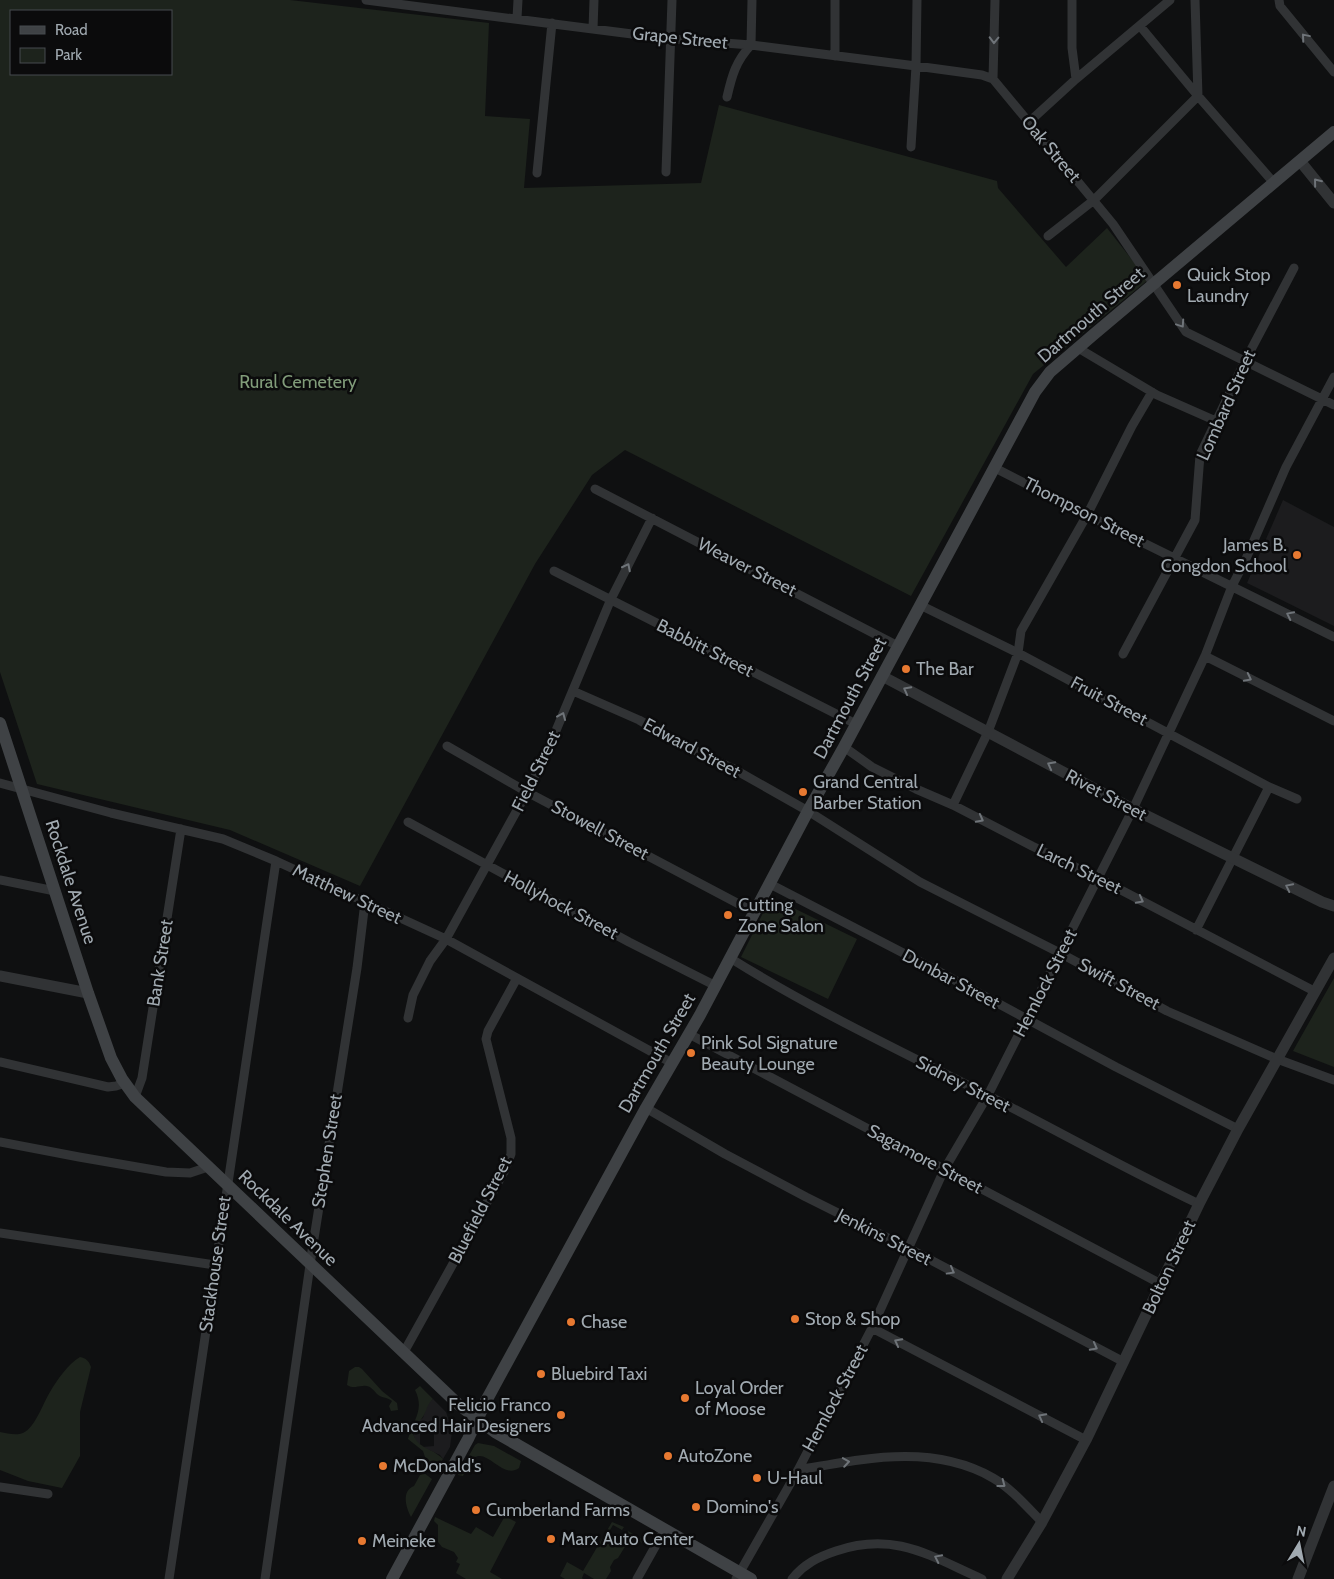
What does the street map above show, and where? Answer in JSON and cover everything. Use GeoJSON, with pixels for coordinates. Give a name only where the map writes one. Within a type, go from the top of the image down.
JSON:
{"type":"FeatureCollection","features":[{"type":"Feature","properties":{"kind":"main road","name":"Dartmouth Street"},"geometry":{"type":"LineString","coordinates":[[392,1579],[646,1108],[716,986],[808,811],[1036,392],[1050,372],[1334,132]]}},
{"type":"Feature","properties":{"kind":"main road","name":"Rockdale Avenue"},"geometry":{"type":"LineString","coordinates":[[0,723],[88,993],[112,1058],[124,1083],[135,1097],[477,1420],[742,1577]]}},
{"type":"Feature","properties":{"kind":"street","name":"Grape Street"},"geometry":{"type":"LineString","coordinates":[[366,0],[432,4],[593,29],[671,39],[752,45],[982,75],[993,79]]}},
{"type":"Feature","properties":{"kind":"street"},"geometry":{"type":"LineString","coordinates":[[518,0],[518,18]]}},
{"type":"Feature","properties":{"kind":"street"},"geometry":{"type":"LineString","coordinates":[[593,29],[594,0]]}},
{"type":"Feature","properties":{"kind":"street"},"geometry":{"type":"LineString","coordinates":[[666,172],[672,0]]}},
{"type":"Feature","properties":{"kind":"street"},"geometry":{"type":"LineString","coordinates":[[727,97],[734,70],[741,56],[752,45],[752,0]]}},
{"type":"Feature","properties":{"kind":"street"},"geometry":{"type":"LineString","coordinates":[[835,56],[836,0]]}},
{"type":"Feature","properties":{"kind":"street"},"geometry":{"type":"LineString","coordinates":[[911,147],[916,66],[917,0]]}},
{"type":"Feature","properties":{"kind":"street"},"geometry":{"type":"LineString","coordinates":[[993,79],[995,0]]}},
{"type":"Feature","properties":{"kind":"street"},"geometry":{"type":"LineString","coordinates":[[1072,0],[1072,48],[1076,79]]}},
{"type":"Feature","properties":{"kind":"street"},"geometry":{"type":"LineString","coordinates":[[1029,122],[1076,79],[1170,0]]}},
{"type":"Feature","properties":{"kind":"street"},"geometry":{"type":"LineString","coordinates":[[1048,236],[1094,200],[1198,96],[1195,0]]}},
{"type":"Feature","properties":{"kind":"street"},"geometry":{"type":"LineString","coordinates":[[1279,0],[1280,6],[1334,72]]}},
{"type":"Feature","properties":{"kind":"street"},"geometry":{"type":"LineString","coordinates":[[537,173],[552,23]]}},
{"type":"Feature","properties":{"kind":"street"},"geometry":{"type":"LineString","coordinates":[[1140,26],[1274,183]]}},
{"type":"Feature","properties":{"kind":"street","name":"Oak Street"},"geometry":{"type":"LineString","coordinates":[[993,79],[1114,224],[1186,332],[1334,405]]}},
{"type":"Feature","properties":{"kind":"street"},"geometry":{"type":"LineString","coordinates":[[1300,161],[1334,203]]}},
{"type":"Feature","properties":{"kind":"street","name":"Lombard Street"},"geometry":{"type":"LineString","coordinates":[[1123,654],[1195,520],[1200,455],[1245,360],[1294,268]]}},
{"type":"Feature","properties":{"kind":"street"},"geometry":{"type":"LineString","coordinates":[[1078,348],[1152,392],[1216,422]]}},
{"type":"Feature","properties":{"kind":"street","name":"Hemlock Street"},"geometry":{"type":"LineString","coordinates":[[742,1577],[872,1328],[944,1170],[988,1095],[1133,809],[1205,656],[1232,586],[1245,561],[1286,467],[1334,377]]}},
{"type":"Feature","properties":{"kind":"street"},"geometry":{"type":"LineString","coordinates":[[953,805],[988,732],[1018,653],[1021,631],[1087,515],[1132,426],[1152,392]]}},
{"type":"Feature","properties":{"kind":"street","name":"Thompson Street"},"geometry":{"type":"LineString","coordinates":[[995,468],[1334,637]]}},
{"type":"Feature","properties":{"kind":"street","name":"Weaver Street"},"geometry":{"type":"LineString","coordinates":[[595,489],[898,646]]}},
{"type":"Feature","properties":{"kind":"street","name":"Field Street"},"geometry":{"type":"LineString","coordinates":[[408,1018],[413,995],[430,961],[446,939],[547,752],[610,600],[652,518]]}},
{"type":"Feature","properties":{"kind":"street","name":"Babbitt Street"},"geometry":{"type":"LineString","coordinates":[[554,571],[856,724]]}},
{"type":"Feature","properties":{"kind":"street","name":"Fruit Street"},"geometry":{"type":"LineString","coordinates":[[920,604],[1018,653],[1269,787],[1297,799]]}},
{"type":"Feature","properties":{"kind":"street"},"geometry":{"type":"LineString","coordinates":[[1205,656],[1334,721]]}},
{"type":"Feature","properties":{"kind":"street","name":"Rivet Street"},"geometry":{"type":"LineString","coordinates":[[882,676],[1133,809],[1322,902],[1334,906]]}},
{"type":"Feature","properties":{"kind":"street","name":"Edward Street"},"geometry":{"type":"LineString","coordinates":[[573,690],[639,720],[685,746],[732,768],[808,811]]}},
{"type":"Feature","properties":{"kind":"street","name":"Stowell Street"},"geometry":{"type":"LineString","coordinates":[[447,746],[527,792],[754,912]]}},
{"type":"Feature","properties":{"kind":"street","name":"Larch Street"},"geometry":{"type":"LineString","coordinates":[[844,747],[872,767],[953,805],[1098,878],[1314,991]]}},
{"type":"Feature","properties":{"kind":"street","name":"Matthew Street"},"geometry":{"type":"LineString","coordinates":[[0,783],[111,813],[222,839],[276,861],[446,939],[672,1063]]}},
{"type":"Feature","properties":{"kind":"street"},"geometry":{"type":"LineString","coordinates":[[1196,930],[1269,787]]}},
{"type":"Feature","properties":{"kind":"street","name":"Swift Street"},"geometry":{"type":"LineString","coordinates":[[808,811],[920,882],[1060,952],[1167,1011],[1277,1059],[1334,1080]]}},
{"type":"Feature","properties":{"kind":"street","name":"Hollyhock Street"},"geometry":{"type":"LineString","coordinates":[[408,822],[629,942],[716,986]]}},
{"type":"Feature","properties":{"kind":"street","name":"Bank Street"},"geometry":{"type":"LineString","coordinates":[[135,1097],[142,1078],[181,828]]}},
{"type":"Feature","properties":{"kind":"street","name":"Stackhouse Street"},"geometry":{"type":"LineString","coordinates":[[169,1579],[276,861]]}},
{"type":"Feature","properties":{"kind":"street"},"geometry":{"type":"LineString","coordinates":[[0,880],[55,891]]}},
{"type":"Feature","properties":{"kind":"street","name":"Dunbar Street"},"geometry":{"type":"LineString","coordinates":[[770,884],[1238,1129]]}},
{"type":"Feature","properties":{"kind":"street","name":"Stephen Street"},"geometry":{"type":"LineString","coordinates":[[265,1579],[310,1264],[357,968],[365,902]]}},
{"type":"Feature","properties":{"kind":"street","name":"Sidney Street"},"geometry":{"type":"LineString","coordinates":[[730,958],[760,977],[830,1015],[988,1095],[1107,1159],[1199,1204]]}},
{"type":"Feature","properties":{"kind":"street","name":"Bolton Street"},"geometry":{"type":"LineString","coordinates":[[1007,1579],[1042,1522],[1086,1440],[1199,1204],[1238,1129],[1334,958]]}},
{"type":"Feature","properties":{"kind":"street"},"geometry":{"type":"LineString","coordinates":[[0,976],[88,993]]}},
{"type":"Feature","properties":{"kind":"street","name":"Bluefield Street"},"geometry":{"type":"LineString","coordinates":[[404,1352],[505,1170],[511,1154],[511,1138],[486,1039],[488,1031],[516,978]]}},
{"type":"Feature","properties":{"kind":"street","name":"Sagamore Street"},"geometry":{"type":"LineString","coordinates":[[689,1034],[1161,1284]]}},
{"type":"Feature","properties":{"kind":"street"},"geometry":{"type":"LineString","coordinates":[[0,1062],[108,1086],[124,1083]]}},
{"type":"Feature","properties":{"kind":"street","name":"Jenkins Street"},"geometry":{"type":"LineString","coordinates":[[646,1108],[725,1154],[1124,1362]]}},
{"type":"Feature","properties":{"kind":"street"},"geometry":{"type":"LineString","coordinates":[[0,1142],[166,1172],[190,1173],[208,1167]]}},
{"type":"Feature","properties":{"kind":"street"},"geometry":{"type":"LineString","coordinates":[[0,1233],[215,1265]]}},
{"type":"Feature","properties":{"kind":"street"},"geometry":{"type":"LineString","coordinates":[[872,1328],[1086,1440]]}},
{"type":"Feature","properties":{"kind":"street"},"geometry":{"type":"LineString","coordinates":[[798,1470],[892,1455],[945,1460],[994,1478],[1011,1491],[1042,1522]]}},
{"type":"Feature","properties":{"kind":"street"},"geometry":{"type":"LineString","coordinates":[[1298,1579],[1334,1486]]}},
{"type":"Feature","properties":{"kind":"street"},"geometry":{"type":"LineString","coordinates":[[0,1487],[48,1494]]}},
{"type":"Feature","properties":{"kind":"street"},"geometry":{"type":"LineString","coordinates":[[637,1579],[665,1530]]}},
{"type":"Feature","properties":{"kind":"street"},"geometry":{"type":"LineString","coordinates":[[792,1579],[800,1569],[820,1556],[856,1545],[874,1543],[911,1548],[982,1579]]}},
{"type":"Feature","properties":{"kind":"shaded area","name":"James B. Congdon School"},"geometry":{"type":"Polygon","coordinates":[[[1283,500],[1334,527],[1334,626],[1247,583],[1283,500]]]}},
{"type":"Feature","properties":{"kind":"shaded area"},"geometry":{"type":"Polygon","coordinates":[[[433,1399],[446,1412],[453,1424],[450,1447],[443,1459],[440,1455],[422,1447],[434,1446],[434,1428],[420,1429],[420,1445],[415,1440],[413,1433],[419,1420],[423,1418],[427,1403],[433,1399]]]}},
{"type":"Feature","properties":{"kind":"green space","name":"Rural Cemetery"},"geometry":{"type":"Polygon","coordinates":[[[0,0],[290,0],[489,23],[485,116],[530,119],[524,188],[701,183],[719,105],[997,181],[998,188],[1066,267],[1107,228],[1148,280],[1033,374],[911,596],[625,450],[592,475],[535,564],[360,886],[230,830],[37,784],[0,672],[0,0]]]}},
{"type":"Feature","properties":{"kind":"green space"},"geometry":{"type":"Polygon","coordinates":[[[771,897],[857,939],[828,999],[741,957],[771,897]]]}},
{"type":"Feature","properties":{"kind":"green space"},"geometry":{"type":"Polygon","coordinates":[[[1334,978],[1334,1067],[1293,1051],[1334,978]]]}},
{"type":"Feature","properties":{"kind":"green space"},"geometry":{"type":"Polygon","coordinates":[[[80,1357],[87,1360],[91,1367],[80,1412],[80,1456],[62,1488],[28,1481],[0,1470],[0,1432],[17,1434],[27,1430],[35,1421],[59,1377],[80,1357]]]}},
{"type":"Feature","properties":{"kind":"green space"},"geometry":{"type":"Polygon","coordinates":[[[355,1367],[362,1369],[382,1391],[397,1403],[398,1410],[391,1411],[389,1406],[392,1401],[379,1395],[369,1387],[347,1385],[349,1371],[355,1367]]]}},
{"type":"Feature","properties":{"kind":"green space"},"geometry":{"type":"Polygon","coordinates":[[[420,1386],[433,1399],[413,1433],[418,1442],[443,1459],[436,1471],[428,1466],[423,1451],[408,1439],[417,1415],[419,1403],[415,1390],[420,1386]]]}},
{"type":"Feature","properties":{"kind":"green space"},"geometry":{"type":"Polygon","coordinates":[[[478,1443],[494,1446],[521,1461],[519,1468],[513,1471],[507,1470],[479,1456],[474,1458],[463,1476],[458,1475],[478,1443]]]}},
{"type":"Feature","properties":{"kind":"green space"},"geometry":{"type":"Polygon","coordinates":[[[424,1473],[432,1479],[411,1517],[406,1505],[407,1492],[414,1486],[420,1475],[424,1473]]]}},
{"type":"Feature","properties":{"kind":"green space"},"geometry":{"type":"Polygon","coordinates":[[[505,1516],[516,1522],[490,1572],[502,1579],[466,1579],[456,1573],[460,1564],[456,1562],[458,1558],[454,1552],[442,1547],[438,1542],[438,1525],[434,1521],[435,1517],[471,1534],[476,1527],[493,1537],[505,1516]]]}},
{"type":"Feature","properties":{"kind":"green space"},"geometry":{"type":"Polygon","coordinates":[[[612,1522],[624,1527],[622,1530],[613,1525],[604,1540],[613,1546],[620,1534],[624,1537],[628,1531],[646,1541],[644,1544],[631,1537],[618,1558],[614,1560],[610,1567],[611,1571],[606,1579],[594,1579],[584,1573],[583,1579],[565,1579],[560,1576],[567,1562],[583,1571],[612,1522]]]}},
{"type":"Feature","properties":{"kind":"place","name":"Quick Stop Laundry"},"geometry":{"type":"Point","coordinates":[1177,285]}},
{"type":"Feature","properties":{"kind":"place","name":"James B. Congdon School"},"geometry":{"type":"Point","coordinates":[1297,555]}},
{"type":"Feature","properties":{"kind":"place","name":"The Bar"},"geometry":{"type":"Point","coordinates":[906,669]}},
{"type":"Feature","properties":{"kind":"place","name":"Grand Central Barber Station"},"geometry":{"type":"Point","coordinates":[803,792]}},
{"type":"Feature","properties":{"kind":"place","name":"Cutting Zone Salon"},"geometry":{"type":"Point","coordinates":[728,915]}},
{"type":"Feature","properties":{"kind":"place","name":"Pink Sol Signature Beauty Lounge"},"geometry":{"type":"Point","coordinates":[691,1053]}},
{"type":"Feature","properties":{"kind":"place","name":"Stop & Shop"},"geometry":{"type":"Point","coordinates":[795,1319]}},
{"type":"Feature","properties":{"kind":"place","name":"Chase"},"geometry":{"type":"Point","coordinates":[571,1322]}},
{"type":"Feature","properties":{"kind":"place","name":"Bluebird Taxi"},"geometry":{"type":"Point","coordinates":[541,1374]}},
{"type":"Feature","properties":{"kind":"place","name":"Loyal Order of Moose"},"geometry":{"type":"Point","coordinates":[685,1398]}},
{"type":"Feature","properties":{"kind":"place","name":"Felicio Franco Advanced Hair Designers"},"geometry":{"type":"Point","coordinates":[561,1415]}},
{"type":"Feature","properties":{"kind":"place","name":"AutoZone"},"geometry":{"type":"Point","coordinates":[668,1456]}},
{"type":"Feature","properties":{"kind":"place","name":"McDonald's"},"geometry":{"type":"Point","coordinates":[383,1466]}},
{"type":"Feature","properties":{"kind":"place","name":"U-Haul"},"geometry":{"type":"Point","coordinates":[757,1478]}},
{"type":"Feature","properties":{"kind":"place","name":"Domino's"},"geometry":{"type":"Point","coordinates":[696,1507]}},
{"type":"Feature","properties":{"kind":"place","name":"Cumberland Farms"},"geometry":{"type":"Point","coordinates":[476,1510]}},
{"type":"Feature","properties":{"kind":"place","name":"Marx Auto Center"},"geometry":{"type":"Point","coordinates":[551,1539]}},
{"type":"Feature","properties":{"kind":"place","name":"Meineke"},"geometry":{"type":"Point","coordinates":[362,1541]}}]}
